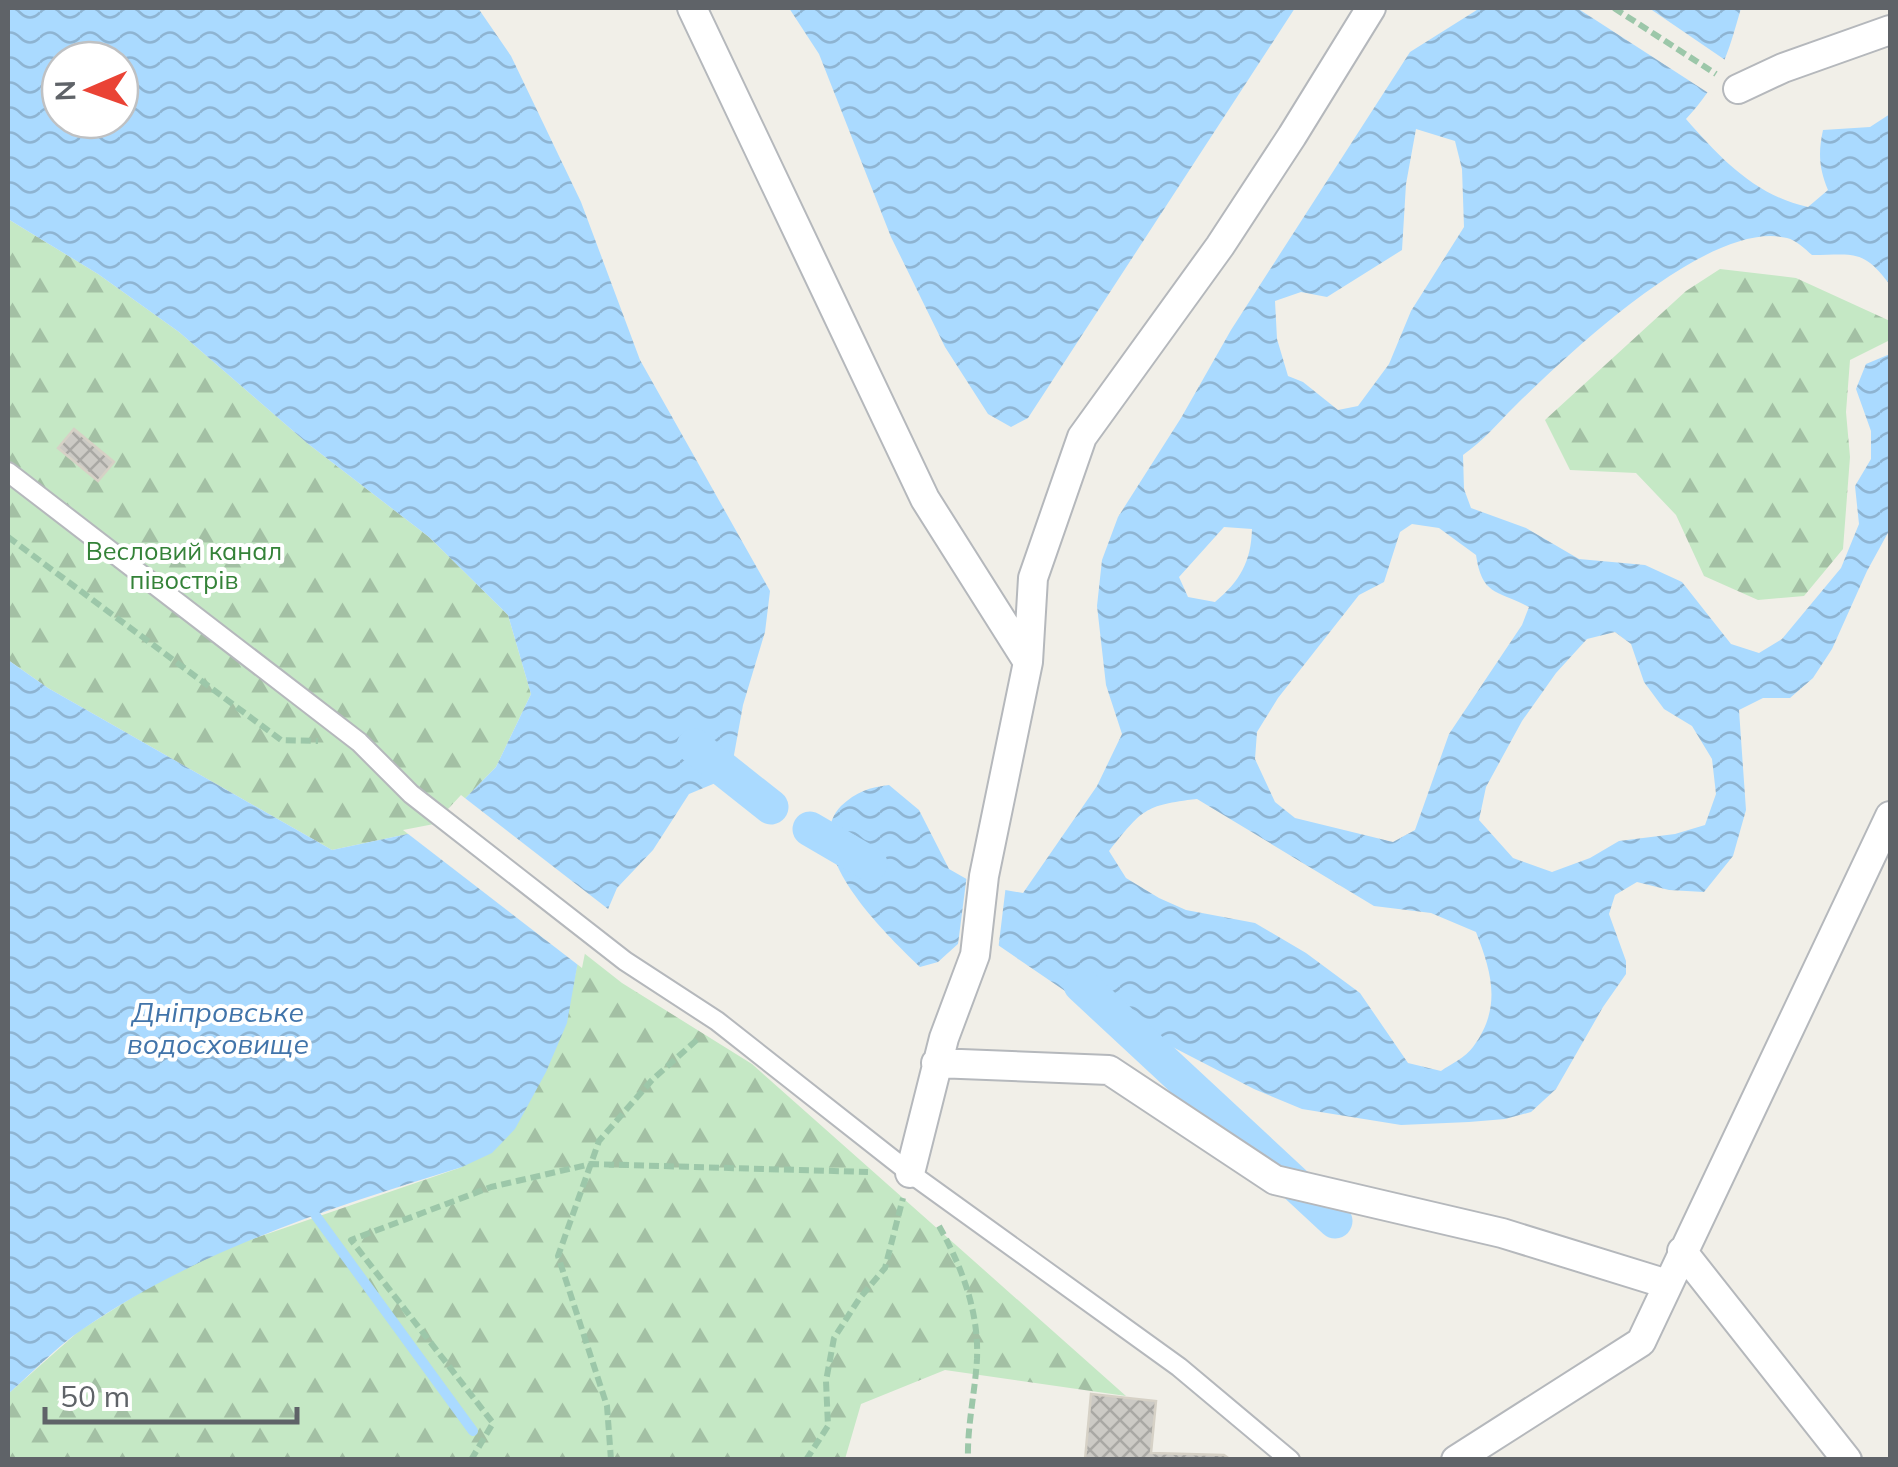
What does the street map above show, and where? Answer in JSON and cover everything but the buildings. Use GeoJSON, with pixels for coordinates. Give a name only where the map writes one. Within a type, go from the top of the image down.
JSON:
{"type":"FeatureCollection","features":[{"type":"Feature","properties":{"kind":"street"},"geometry":{"type":"LineString","coordinates":[[692,8],[925,500],[1028,662]]}},
{"type":"Feature","properties":{"kind":"street"},"geometry":{"type":"LineString","coordinates":[[910,1173],[936,1064],[975,956],[984,876],[1028,662],[1033,578],[1082,437],[1230,230],[1371,8]]}},
{"type":"Feature","properties":{"kind":"street"},"geometry":{"type":"LineString","coordinates":[[1738,89],[1890,30]]}},
{"type":"Feature","properties":{"kind":"street"},"geometry":{"type":"LineString","coordinates":[[1456,1460],[1641,1342],[1890,816]]}},
{"type":"Feature","properties":{"kind":"street"},"geometry":{"type":"LineString","coordinates":[[936,1064],[1110,1070],[1275,1180],[1502,1233],[1668,1284]]}},
{"type":"Feature","properties":{"kind":"street"},"geometry":{"type":"LineString","coordinates":[[1682,1251],[1847,1460]]}},
{"type":"Feature","properties":{"kind":"lane"},"geometry":{"type":"LineString","coordinates":[[8,472],[359,742],[411,794],[625,961],[717,1021],[910,1173],[1179,1367],[1290,1460]]}},
{"type":"Feature","properties":{"kind":"path"},"geometry":{"type":"LineString","coordinates":[[1614,8],[1738,89]]}},
{"type":"Feature","properties":{"kind":"path"},"geometry":{"type":"LineString","coordinates":[[8,537],[281,740],[359,742]]}},
{"type":"Feature","properties":{"kind":"path"},"geometry":{"type":"LineString","coordinates":[[611,1460],[607,1406],[558,1256],[599,1141],[652,1080],[717,1021]]}},
{"type":"Feature","properties":{"kind":"path"},"geometry":{"type":"LineString","coordinates":[[471,1460],[493,1424],[352,1240],[491,1187],[591,1164],[910,1173],[885,1268],[834,1338],[826,1381],[828,1426],[806,1460]]}},
{"type":"Feature","properties":{"kind":"path"},"geometry":{"type":"LineString","coordinates":[[936,1221],[958,1262],[973,1310],[977,1356],[968,1460]]}},
{"type":"Feature","properties":{"kind":"green space","name":"Весловий канал півострів"},"geometry":{"type":"Polygon","coordinates":[[[8,219],[98,274],[179,332],[307,443],[429,537],[508,615],[531,694],[496,767],[436,828],[332,850],[48,688],[8,660],[8,219]]]}},
{"type":"Feature","properties":{"kind":"green space"},"geometry":{"type":"Polygon","coordinates":[[[1720,269],[1796,278],[1890,321],[1890,340],[1850,360],[1846,412],[1850,457],[1843,549],[1804,596],[1758,600],[1704,576],[1676,515],[1636,473],[1570,470],[1545,420],[1686,291],[1720,269]]]}},
{"type":"Feature","properties":{"kind":"green space"},"geometry":{"type":"Polygon","coordinates":[[[580,950],[622,983],[752,1064],[1126,1396],[945,1370],[861,1404],[845,1459],[8,1460],[8,1394],[79,1331],[152,1285],[226,1248],[462,1167],[574,981],[580,950]]]}},
{"type":"Feature","properties":{"kind":"water","name":"Дніпровське водосховище"},"geometry":{"type":"Polygon","coordinates":[[[8,8],[478,8],[511,56],[581,202],[640,360],[770,591],[765,632],[743,705],[730,777],[689,794],[653,850],[617,888],[595,940],[580,950],[567,1023],[515,1129],[492,1153],[462,1167],[314,1215],[172,1276],[73,1336],[8,1394],[8,660],[48,688],[332,850],[436,828],[496,767],[531,694],[508,615],[429,537],[307,443],[179,332],[98,274],[8,219],[8,8]]]}},
{"type":"Feature","properties":{"kind":"water"},"geometry":{"type":"Polygon","coordinates":[[[789,8],[1295,8],[1028,418],[1011,427],[988,414],[945,347],[891,237],[819,54],[789,8]]]}},
{"type":"Feature","properties":{"kind":"water"},"geometry":{"type":"Polygon","coordinates":[[[1480,8],[1741,8],[1721,67],[1686,119],[1740,174],[1772,194],[1808,207],[1828,190],[1820,160],[1823,130],[1870,127],[1890,114],[1890,285],[1864,259],[1812,255],[1787,238],[1755,237],[1719,249],[1681,269],[1603,325],[1463,455],[1464,489],[1471,508],[1526,528],[1579,559],[1645,565],[1682,582],[1731,644],[1759,653],[1782,639],[1841,568],[1859,524],[1855,486],[1871,459],[1871,431],[1856,389],[1866,364],[1890,354],[1890,529],[1832,649],[1813,678],[1790,698],[1763,698],[1739,710],[1746,810],[1733,856],[1704,892],[1669,890],[1637,882],[1615,895],[1609,914],[1626,961],[1626,974],[1556,1089],[1531,1112],[1505,1119],[1401,1125],[1302,1109],[1254,1089],[1068,993],[995,943],[959,943],[938,962],[920,967],[852,892],[831,846],[831,825],[841,806],[852,797],[889,785],[919,810],[949,869],[977,885],[1023,893],[1097,786],[1122,734],[1106,685],[1097,606],[1102,560],[1118,517],[1231,330],[1410,52],[1480,8]],[[1416,129],[1406,184],[1402,250],[1327,297],[1301,292],[1275,301],[1277,339],[1288,376],[1303,382],[1338,410],[1358,406],[1389,364],[1411,311],[1464,227],[1462,169],[1455,141],[1416,129]],[[1412,524],[1400,532],[1384,582],[1359,595],[1278,698],[1257,732],[1255,759],[1275,802],[1295,818],[1393,842],[1415,830],[1449,734],[1522,625],[1529,607],[1487,585],[1476,555],[1439,528],[1412,524]],[[1224,527],[1179,577],[1188,597],[1215,602],[1242,570],[1252,529],[1224,527]],[[1615,632],[1587,639],[1556,673],[1522,721],[1486,787],[1479,820],[1513,858],[1552,872],[1590,858],[1619,841],[1675,834],[1705,825],[1716,794],[1712,759],[1692,726],[1664,709],[1644,682],[1631,644],[1615,632]],[[1197,799],[1166,804],[1137,818],[1109,851],[1126,878],[1186,910],[1255,923],[1306,953],[1360,993],[1408,1063],[1441,1071],[1473,1047],[1491,1004],[1490,976],[1476,932],[1431,913],[1374,906],[1197,799]]]}},
{"type":"Feature","properties":{"kind":"pier"},"geometry":{"type":"Polygon","coordinates":[[[1577,8],[1649,8],[1731,64],[1713,96],[1577,8]]]}},
{"type":"Feature","properties":{"kind":"pier"},"geometry":{"type":"Polygon","coordinates":[[[461,795],[612,912],[599,942],[585,953],[582,968],[403,830],[434,824],[461,795]]]}},
{"type":"Feature","properties":{"kind":"pier"},"geometry":{"type":"Polygon","coordinates":[[[967,874],[1006,885],[998,951],[961,948],[957,952],[967,874]]]}},
{"type":"Feature","properties":{"kind":"waterway"},"geometry":{"type":"LineString","coordinates":[[694,746],[771,807]]}},
{"type":"Feature","properties":{"kind":"waterway"},"geometry":{"type":"LineString","coordinates":[[810,829],[870,864]]}},
{"type":"Feature","properties":{"kind":"waterway"},"geometry":{"type":"LineString","coordinates":[[1081,985],[1335,1221]]}},
{"type":"Feature","properties":{"kind":"waterway"},"geometry":{"type":"LineString","coordinates":[[316,1216],[473,1431]]}}]}
